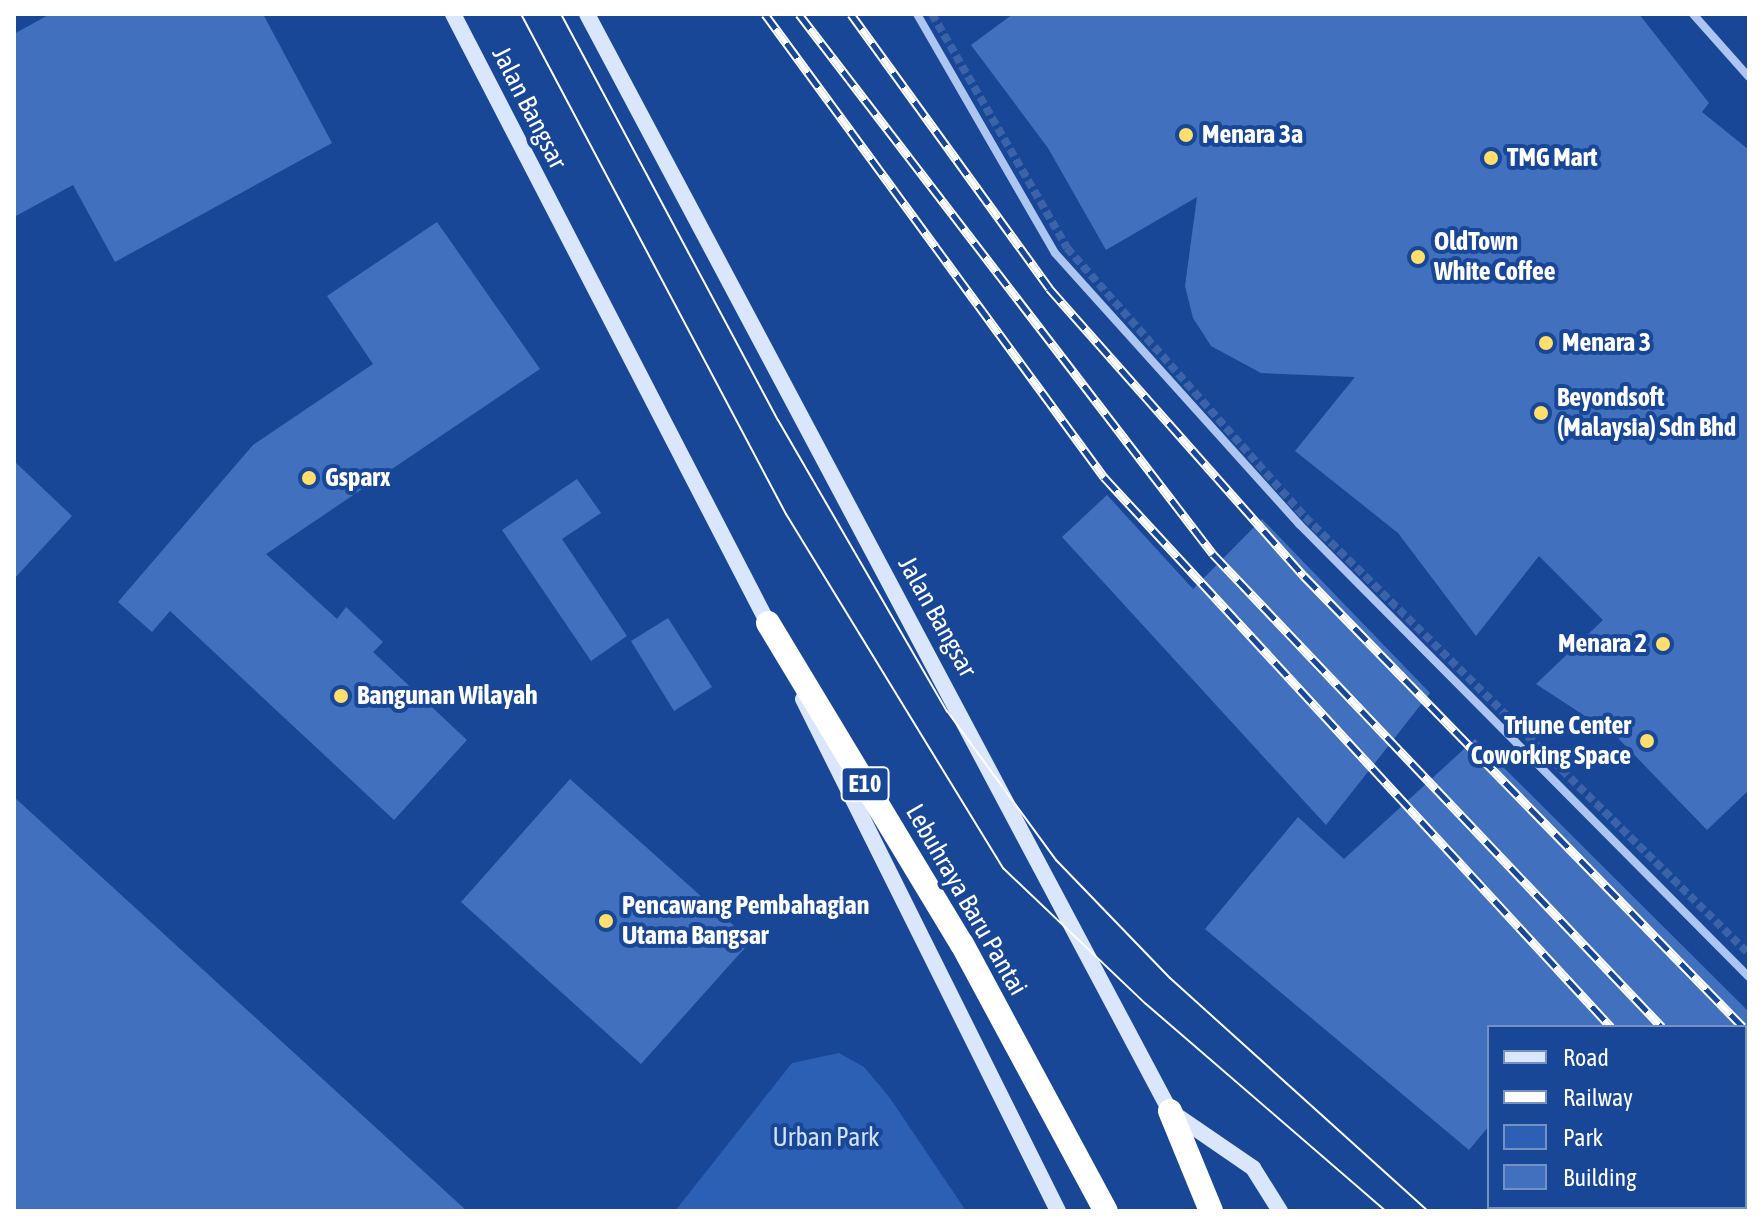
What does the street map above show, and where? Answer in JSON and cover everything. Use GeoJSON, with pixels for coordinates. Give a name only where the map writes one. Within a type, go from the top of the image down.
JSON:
{"type":"FeatureCollection","features":[{"type":"Feature","properties":{"kind":"highway","name":"Lebuhraya Baru Pantai"},"geometry":{"type":"LineString","coordinates":[[768,623],[962,944],[1106,1211]]}},
{"type":"Feature","properties":{"kind":"highway"},"geometry":{"type":"LineString","coordinates":[[1170,1111],[1211,1211]]}},
{"type":"Feature","properties":{"kind":"main road","name":"Jalan Bangsar"},"geometry":{"type":"LineString","coordinates":[[453,14],[768,623],[869,843],[1058,1211]]}},
{"type":"Feature","properties":{"kind":"main road","name":"Jalan Bangsar"},"geometry":{"type":"LineString","coordinates":[[587,14],[1170,1111],[1253,1168],[1280,1211]]}},
{"type":"Feature","properties":{"kind":"street"},"geometry":{"type":"LineString","coordinates":[[917,14],[1055,253],[1299,524],[1749,977]]}},
{"type":"Feature","properties":{"kind":"street"},"geometry":{"type":"LineString","coordinates":[[1693,14],[1749,77]]}},
{"type":"Feature","properties":{"kind":"green space","name":"Urban Park"},"geometry":{"type":"Polygon","coordinates":[[[839,1053],[864,1067],[890,1098],[966,1211],[675,1211],[792,1063],[839,1053]]]}},
{"type":"Feature","properties":{"kind":"building"},"geometry":{"type":"Polygon","coordinates":[[[50,14],[263,14],[332,143],[115,262],[73,185],[14,217],[14,34],[50,14]]]}},
{"type":"Feature","properties":{"kind":"building"},"geometry":{"type":"Polygon","coordinates":[[[1013,14],[1639,14],[1709,103],[1702,112],[1749,150],[1749,790],[1707,830],[1617,737],[1536,684],[1603,620],[1539,556],[1476,636],[1398,533],[1295,451],[1355,377],[1261,373],[1211,346],[1193,318],[1185,286],[1197,197],[1106,250],[1048,148],[971,45],[1013,14]]]}},
{"type":"Feature","properties":{"kind":"building"},"geometry":{"type":"Polygon","coordinates":[[[437,222],[540,369],[266,554],[337,619],[346,607],[383,642],[373,652],[467,740],[394,820],[170,611],[152,632],[118,602],[253,445],[373,364],[327,296],[437,222]]]}},
{"type":"Feature","properties":{"kind":"building"},"geometry":{"type":"Polygon","coordinates":[[[14,461],[72,516],[14,579],[14,461]]]}},
{"type":"Feature","properties":{"kind":"building"},"geometry":{"type":"Polygon","coordinates":[[[577,479],[601,513],[562,539],[627,636],[591,661],[502,530],[577,479]]]}},
{"type":"Feature","properties":{"kind":"building"},"geometry":{"type":"Polygon","coordinates":[[[1107,495],[1193,589],[1262,519],[1430,693],[1326,825],[1062,537],[1107,495]]]}},
{"type":"Feature","properties":{"kind":"building"},"geometry":{"type":"Polygon","coordinates":[[[668,618],[712,687],[674,711],[631,641],[668,618]]]}},
{"type":"Feature","properties":{"kind":"building"},"geometry":{"type":"Polygon","coordinates":[[[1475,739],[1749,1012],[1749,1027],[1487,1025],[1487,1128],[1469,1150],[1205,929],[1298,817],[1344,859],[1475,739]]]}},
{"type":"Feature","properties":{"kind":"building","name":"Pencawang Pembahagian Utama Bangsar"},"geometry":{"type":"Polygon","coordinates":[[[570,779],[751,941],[641,1064],[461,902],[570,779]]]}},
{"type":"Feature","properties":{"kind":"building"},"geometry":{"type":"Polygon","coordinates":[[[14,797],[467,1211],[14,1211],[14,797]]]}},
{"type":"Feature","properties":{"kind":"tunnel"},"geometry":{"type":"LineString","coordinates":[[932,14],[1067,248],[1305,517],[1749,954]]}},
{"type":"Feature","properties":{"kind":"tram line"},"geometry":{"type":"LineString","coordinates":[[521,14],[786,514],[1003,868],[1146,1004],[1386,1211]]}},
{"type":"Feature","properties":{"kind":"tram line"},"geometry":{"type":"LineString","coordinates":[[561,14],[778,420],[947,711],[1056,860],[1170,978],[1428,1211]]}},
{"type":"Feature","properties":{"kind":"railway"},"geometry":{"type":"LineString","coordinates":[[765,14],[1104,477],[1609,1025]]}},
{"type":"Feature","properties":{"kind":"railway"},"geometry":{"type":"LineString","coordinates":[[799,14],[1213,554],[1660,1025]]}},
{"type":"Feature","properties":{"kind":"railway"},"geometry":{"type":"LineString","coordinates":[[851,14],[1049,288],[1304,576],[1741,1025]]}},
{"type":"Feature","properties":{"kind":"place","name":"Menara 3a"},"geometry":{"type":"Point","coordinates":[1186,135]}},
{"type":"Feature","properties":{"kind":"place","name":"TMG Mart"},"geometry":{"type":"Point","coordinates":[1491,158]}},
{"type":"Feature","properties":{"kind":"place","name":"OldTown White Coffee"},"geometry":{"type":"Point","coordinates":[1418,257]}},
{"type":"Feature","properties":{"kind":"place","name":"Menara 3"},"geometry":{"type":"Point","coordinates":[1546,343]}},
{"type":"Feature","properties":{"kind":"place","name":"Beyondsoft (Malaysia) Sdn Bhd"},"geometry":{"type":"Point","coordinates":[1541,413]}},
{"type":"Feature","properties":{"kind":"place","name":"Gsparx"},"geometry":{"type":"Point","coordinates":[309,478]}},
{"type":"Feature","properties":{"kind":"place","name":"Menara 2"},"geometry":{"type":"Point","coordinates":[1663,644]}},
{"type":"Feature","properties":{"kind":"place","name":"Bangunan Wilayah"},"geometry":{"type":"Point","coordinates":[341,696]}},
{"type":"Feature","properties":{"kind":"place","name":"Triune Center Coworking Space"},"geometry":{"type":"Point","coordinates":[1647,741]}},
{"type":"Feature","properties":{"kind":"place","name":"Pencawang Pembahagian Utama Bangsar"},"geometry":{"type":"Point","coordinates":[606,921]}}]}
